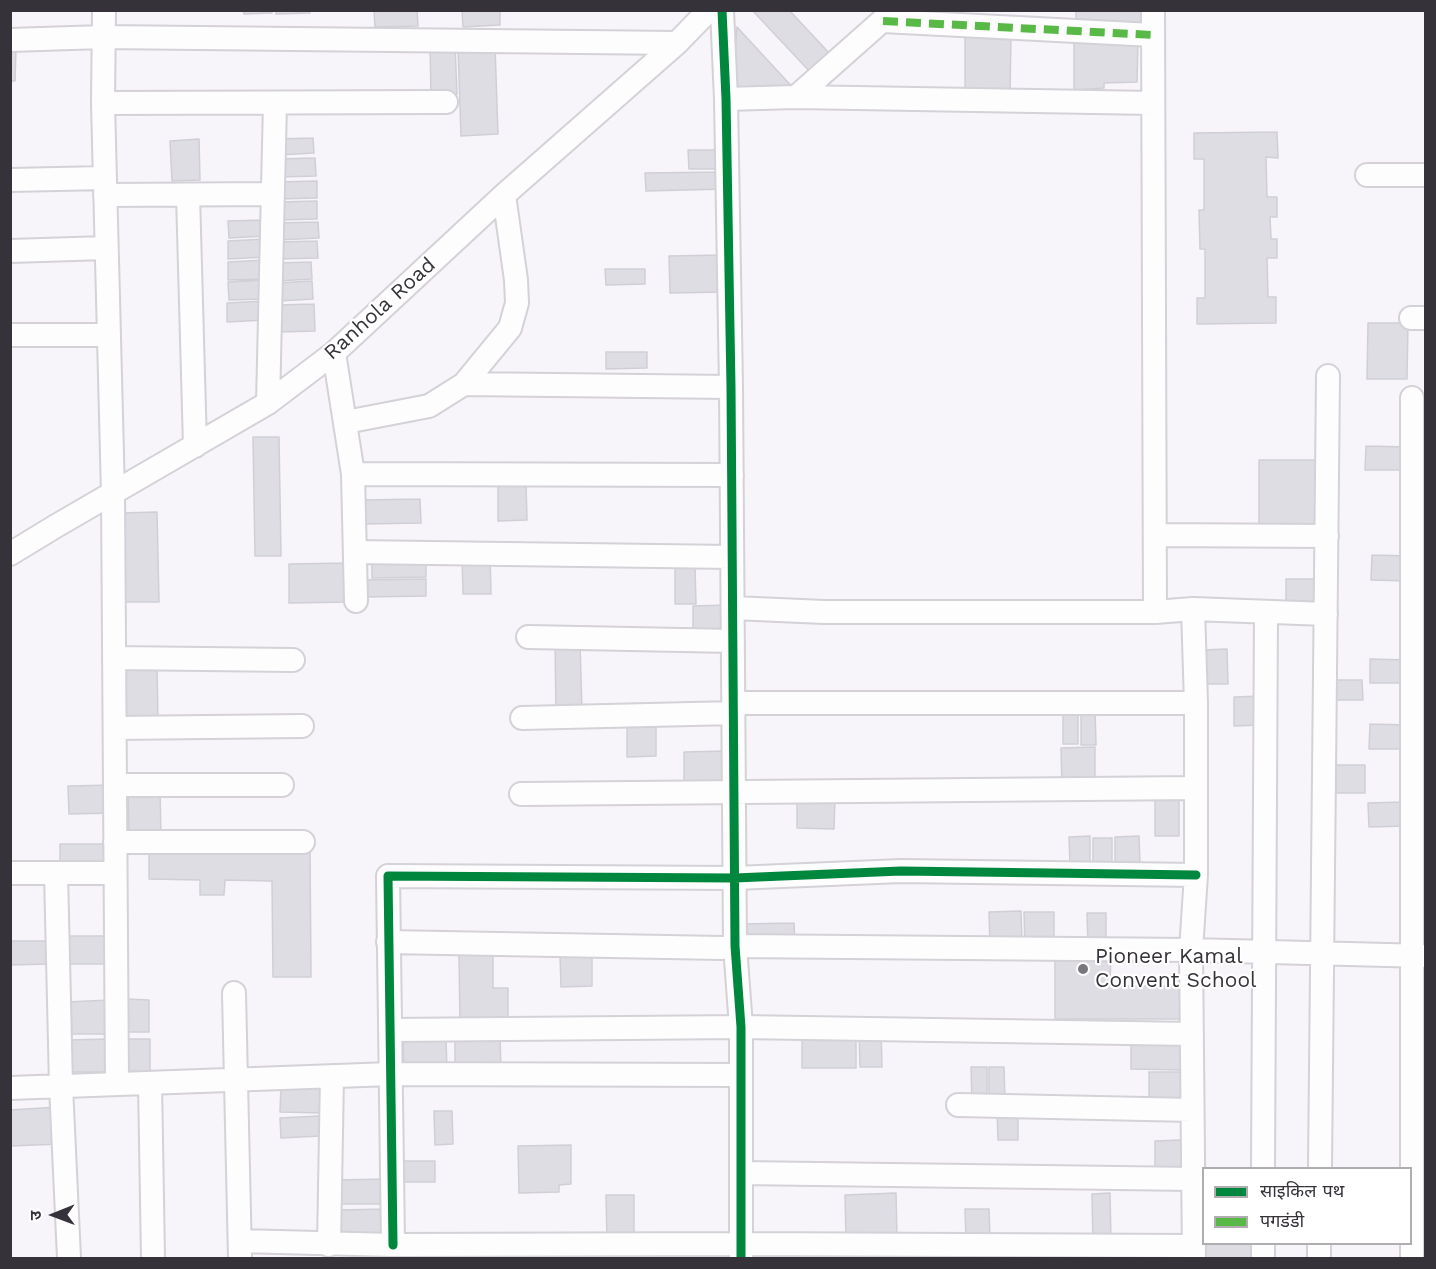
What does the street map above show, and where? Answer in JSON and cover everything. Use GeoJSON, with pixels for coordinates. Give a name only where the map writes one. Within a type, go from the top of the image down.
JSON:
{"type":"FeatureCollection","features":[{"type":"Feature","properties":{"kind":"street"},"geometry":{"type":"LineString","coordinates":[[104,10],[103,103],[115,728],[117,1084]]}},
{"type":"Feature","properties":{"kind":"street","name":"Ranhola Road"},"geometry":{"type":"LineString","coordinates":[[10,554],[268,403],[334,353],[504,195],[677,43],[709,10]]}},
{"type":"Feature","properties":{"kind":"street"},"geometry":{"type":"LineString","coordinates":[[722,10],[726,99],[731,387],[735,946],[741,1027],[741,1251]]}},
{"type":"Feature","properties":{"kind":"street"},"geometry":{"type":"LineString","coordinates":[[1153,10],[1155,612]]}},
{"type":"Feature","properties":{"kind":"street"},"geometry":{"type":"LineString","coordinates":[[796,97],[888,16],[1153,35]]}},
{"type":"Feature","properties":{"kind":"street"},"geometry":{"type":"LineString","coordinates":[[10,40],[103,37],[677,43]]}},
{"type":"Feature","properties":{"kind":"street"},"geometry":{"type":"LineString","coordinates":[[726,99],[796,97],[1153,103]]}},
{"type":"Feature","properties":{"kind":"street"},"geometry":{"type":"LineString","coordinates":[[103,103],[446,102]]}},
{"type":"Feature","properties":{"kind":"street"},"geometry":{"type":"LineString","coordinates":[[268,403],[275,103]]}},
{"type":"Feature","properties":{"kind":"street"},"geometry":{"type":"LineString","coordinates":[[1366,175],[1425,175]]}},
{"type":"Feature","properties":{"kind":"street"},"geometry":{"type":"LineString","coordinates":[[10,180],[188,195],[273,194]]}},
{"type":"Feature","properties":{"kind":"street"},"geometry":{"type":"LineString","coordinates":[[188,195],[195,446]]}},
{"type":"Feature","properties":{"kind":"street"},"geometry":{"type":"LineString","coordinates":[[346,422],[429,406],[464,384],[510,328],[517,303],[516,280],[504,195]]}},
{"type":"Feature","properties":{"kind":"street"},"geometry":{"type":"LineString","coordinates":[[10,252],[106,249]]}},
{"type":"Feature","properties":{"kind":"street"},"geometry":{"type":"LineString","coordinates":[[10,335],[107,335]]}},
{"type":"Feature","properties":{"kind":"street"},"geometry":{"type":"LineString","coordinates":[[334,353],[353,474],[356,601]]}},
{"type":"Feature","properties":{"kind":"street"},"geometry":{"type":"LineString","coordinates":[[1320,1167],[1328,376]]}},
{"type":"Feature","properties":{"kind":"street"},"geometry":{"type":"LineString","coordinates":[[464,384],[731,387]]}},
{"type":"Feature","properties":{"kind":"street"},"geometry":{"type":"LineString","coordinates":[[1412,398],[1418,956],[1412,1258]]}},
{"type":"Feature","properties":{"kind":"street"},"geometry":{"type":"LineString","coordinates":[[353,474],[732,475]]}},
{"type":"Feature","properties":{"kind":"street"},"geometry":{"type":"LineString","coordinates":[[1155,535],[1327,536]]}},
{"type":"Feature","properties":{"kind":"street"},"geometry":{"type":"LineString","coordinates":[[355,552],[732,557]]}},
{"type":"Feature","properties":{"kind":"street"},"geometry":{"type":"LineString","coordinates":[[733,608],[824,612],[1155,612],[1193,609],[1326,614]]}},
{"type":"Feature","properties":{"kind":"street"},"geometry":{"type":"LineString","coordinates":[[234,993],[240,1250],[286,1251],[329,1245],[393,1245],[741,1251],[1194,1252],[1191,950],[1196,875],[1196,703],[1193,609]]}},
{"type":"Feature","properties":{"kind":"street"},"geometry":{"type":"LineString","coordinates":[[1263,1167],[1266,612]]}},
{"type":"Feature","properties":{"kind":"street"},"geometry":{"type":"LineString","coordinates":[[528,637],[733,641]]}},
{"type":"Feature","properties":{"kind":"street"},"geometry":{"type":"LineString","coordinates":[[114,658],[293,660]]}},
{"type":"Feature","properties":{"kind":"street"},"geometry":{"type":"LineString","coordinates":[[522,718],[734,708],[1196,703]]}},
{"type":"Feature","properties":{"kind":"street"},"geometry":{"type":"LineString","coordinates":[[115,728],[302,726]]}},
{"type":"Feature","properties":{"kind":"street"},"geometry":{"type":"LineString","coordinates":[[115,785],[282,785]]}},
{"type":"Feature","properties":{"kind":"street"},"geometry":{"type":"LineString","coordinates":[[522,794],[1196,788]]}},
{"type":"Feature","properties":{"kind":"street"},"geometry":{"type":"LineString","coordinates":[[115,842],[303,843]]}},
{"type":"Feature","properties":{"kind":"street"},"geometry":{"type":"LineString","coordinates":[[393,1245],[388,876],[735,878],[901,871],[1196,875]]}},
{"type":"Feature","properties":{"kind":"street"},"geometry":{"type":"LineString","coordinates":[[10,873],[115,873]]}},
{"type":"Feature","properties":{"kind":"street"},"geometry":{"type":"LineString","coordinates":[[56,873],[61,1086],[69,1258]]}},
{"type":"Feature","properties":{"kind":"street"},"geometry":{"type":"LineString","coordinates":[[388,942],[722,948],[735,946],[1191,950],[1418,956]]}},
{"type":"Feature","properties":{"kind":"street"},"geometry":{"type":"LineString","coordinates":[[390,1030],[741,1027],[1192,1034]]}},
{"type":"Feature","properties":{"kind":"street"},"geometry":{"type":"LineString","coordinates":[[10,1088],[391,1074],[741,1075]]}},
{"type":"Feature","properties":{"kind":"street"},"geometry":{"type":"LineString","coordinates":[[329,1245],[332,1076]]}},
{"type":"Feature","properties":{"kind":"street"},"geometry":{"type":"LineString","coordinates":[[150,1083],[153,1258]]}},
{"type":"Feature","properties":{"kind":"street"},"geometry":{"type":"LineString","coordinates":[[958,1105],[1192,1110]]}},
{"type":"Feature","properties":{"kind":"street"},"geometry":{"type":"LineString","coordinates":[[741,1173],[1193,1179]]}},
{"type":"Feature","properties":{"kind":"building"},"geometry":{"type":"Polygon","coordinates":[[[243,10],[272,10],[272,13],[244,14],[243,10]]]}},
{"type":"Feature","properties":{"kind":"building"},"geometry":{"type":"Polygon","coordinates":[[[276,10],[310,10],[310,13],[276,14],[276,10]]]}},
{"type":"Feature","properties":{"kind":"building"},"geometry":{"type":"Polygon","coordinates":[[[374,10],[417,10],[418,26],[375,27],[374,10]]]}},
{"type":"Feature","properties":{"kind":"building"},"geometry":{"type":"Polygon","coordinates":[[[462,10],[500,10],[500,25],[463,27],[462,10]]]}},
{"type":"Feature","properties":{"kind":"building"},"geometry":{"type":"Polygon","coordinates":[[[752,10],[789,10],[831,55],[812,74],[752,10]]]}},
{"type":"Feature","properties":{"kind":"building"},"geometry":{"type":"Polygon","coordinates":[[[1076,10],[1141,10],[1141,25],[1076,24],[1076,10]]]}},
{"type":"Feature","properties":{"kind":"building"},"geometry":{"type":"Polygon","coordinates":[[[737,27],[796,91],[732,92],[737,27]]]}},
{"type":"Feature","properties":{"kind":"building"},"geometry":{"type":"Polygon","coordinates":[[[965,35],[1011,35],[1010,93],[965,92],[965,35]]]}},
{"type":"Feature","properties":{"kind":"building"},"geometry":{"type":"Polygon","coordinates":[[[1074,36],[1138,41],[1137,82],[1104,83],[1104,88],[1074,90],[1074,36]]]}},
{"type":"Feature","properties":{"kind":"building"},"geometry":{"type":"Polygon","coordinates":[[[455,45],[457,94],[431,95],[430,46],[455,45]]]}},
{"type":"Feature","properties":{"kind":"building"},"geometry":{"type":"Polygon","coordinates":[[[495,46],[498,134],[461,136],[458,47],[495,46]]]}},
{"type":"Feature","properties":{"kind":"building"},"geometry":{"type":"Polygon","coordinates":[[[10,49],[16,49],[15,81],[10,81],[10,49]]]}},
{"type":"Feature","properties":{"kind":"building"},"geometry":{"type":"Polygon","coordinates":[[[1277,132],[1278,158],[1266,157],[1267,197],[1277,197],[1277,217],[1270,217],[1271,239],[1277,239],[1277,258],[1267,258],[1268,297],[1276,297],[1276,323],[1197,324],[1197,298],[1205,298],[1205,249],[1200,249],[1199,210],[1204,210],[1204,159],[1194,159],[1194,133],[1277,132]]]}},
{"type":"Feature","properties":{"kind":"building"},"geometry":{"type":"Polygon","coordinates":[[[313,138],[314,153],[278,155],[277,139],[313,138]]]}},
{"type":"Feature","properties":{"kind":"building"},"geometry":{"type":"Polygon","coordinates":[[[199,139],[200,180],[172,181],[170,141],[199,139]]]}},
{"type":"Feature","properties":{"kind":"building"},"geometry":{"type":"Polygon","coordinates":[[[688,150],[720,150],[720,169],[689,169],[688,150]]]}},
{"type":"Feature","properties":{"kind":"building"},"geometry":{"type":"Polygon","coordinates":[[[315,158],[316,176],[277,177],[276,159],[315,158]]]}},
{"type":"Feature","properties":{"kind":"building"},"geometry":{"type":"Polygon","coordinates":[[[725,172],[726,189],[646,191],[645,173],[725,172]]]}},
{"type":"Feature","properties":{"kind":"building"},"geometry":{"type":"Polygon","coordinates":[[[317,181],[317,198],[278,199],[278,182],[317,181]]]}},
{"type":"Feature","properties":{"kind":"building"},"geometry":{"type":"Polygon","coordinates":[[[317,201],[317,219],[278,220],[278,202],[317,201]]]}},
{"type":"Feature","properties":{"kind":"building"},"geometry":{"type":"Polygon","coordinates":[[[265,220],[266,236],[229,238],[228,221],[265,220]]]}},
{"type":"Feature","properties":{"kind":"building"},"geometry":{"type":"Polygon","coordinates":[[[318,222],[319,238],[278,240],[277,223],[318,222]]]}},
{"type":"Feature","properties":{"kind":"building"},"geometry":{"type":"Polygon","coordinates":[[[265,239],[266,257],[228,259],[228,241],[265,239]]]}},
{"type":"Feature","properties":{"kind":"building"},"geometry":{"type":"Polygon","coordinates":[[[317,241],[318,258],[278,259],[278,242],[317,241]]]}},
{"type":"Feature","properties":{"kind":"building"},"geometry":{"type":"Polygon","coordinates":[[[722,255],[723,292],[670,293],[669,256],[722,255]]]}},
{"type":"Feature","properties":{"kind":"building"},"geometry":{"type":"Polygon","coordinates":[[[265,260],[266,279],[228,280],[228,262],[265,260]]]}},
{"type":"Feature","properties":{"kind":"building"},"geometry":{"type":"Polygon","coordinates":[[[311,262],[312,279],[277,281],[277,263],[311,262]]]}},
{"type":"Feature","properties":{"kind":"building"},"geometry":{"type":"Polygon","coordinates":[[[605,269],[645,269],[645,284],[606,285],[605,269]]]}},
{"type":"Feature","properties":{"kind":"building"},"geometry":{"type":"Polygon","coordinates":[[[265,280],[265,299],[229,300],[228,282],[265,280]]]}},
{"type":"Feature","properties":{"kind":"building"},"geometry":{"type":"Polygon","coordinates":[[[312,281],[313,299],[278,301],[277,283],[312,281]]]}},
{"type":"Feature","properties":{"kind":"building"},"geometry":{"type":"Polygon","coordinates":[[[265,301],[265,320],[227,322],[227,303],[265,301]]]}},
{"type":"Feature","properties":{"kind":"building"},"geometry":{"type":"Polygon","coordinates":[[[314,304],[315,331],[279,332],[278,305],[314,304]]]}},
{"type":"Feature","properties":{"kind":"building"},"geometry":{"type":"Polygon","coordinates":[[[1368,323],[1408,323],[1407,379],[1367,379],[1368,323]]]}},
{"type":"Feature","properties":{"kind":"building"},"geometry":{"type":"Polygon","coordinates":[[[606,352],[647,352],[647,368],[606,369],[606,352]]]}},
{"type":"Feature","properties":{"kind":"building"},"geometry":{"type":"Polygon","coordinates":[[[253,437],[279,437],[281,556],[255,556],[253,437]]]}},
{"type":"Feature","properties":{"kind":"building"},"geometry":{"type":"Polygon","coordinates":[[[1366,446],[1408,447],[1408,470],[1365,470],[1366,446]]]}},
{"type":"Feature","properties":{"kind":"building"},"geometry":{"type":"Polygon","coordinates":[[[1259,460],[1319,460],[1319,534],[1259,534],[1259,460]]]}},
{"type":"Feature","properties":{"kind":"building"},"geometry":{"type":"Polygon","coordinates":[[[526,484],[527,520],[498,521],[498,485],[526,484]]]}},
{"type":"Feature","properties":{"kind":"building"},"geometry":{"type":"Polygon","coordinates":[[[420,499],[421,523],[364,524],[364,500],[420,499]]]}},
{"type":"Feature","properties":{"kind":"building"},"geometry":{"type":"Polygon","coordinates":[[[157,512],[159,602],[122,602],[121,513],[157,512]]]}},
{"type":"Feature","properties":{"kind":"building"},"geometry":{"type":"Polygon","coordinates":[[[1422,529],[1426,529],[1426,557],[1421,557],[1422,529]]]}},
{"type":"Feature","properties":{"kind":"building"},"geometry":{"type":"Polygon","coordinates":[[[490,555],[491,594],[463,594],[462,556],[490,555]]]}},
{"type":"Feature","properties":{"kind":"building"},"geometry":{"type":"Polygon","coordinates":[[[1372,555],[1410,556],[1410,581],[1371,580],[1372,555]]]}},
{"type":"Feature","properties":{"kind":"building"},"geometry":{"type":"Polygon","coordinates":[[[426,560],[426,577],[372,578],[372,561],[426,560]]]}},
{"type":"Feature","properties":{"kind":"building"},"geometry":{"type":"Polygon","coordinates":[[[347,563],[348,602],[289,603],[289,564],[347,563]]]}},
{"type":"Feature","properties":{"kind":"building"},"geometry":{"type":"Polygon","coordinates":[[[675,566],[695,566],[696,604],[675,604],[675,566]]]}},
{"type":"Feature","properties":{"kind":"building"},"geometry":{"type":"Polygon","coordinates":[[[426,579],[426,596],[364,597],[364,580],[426,579]]]}},
{"type":"Feature","properties":{"kind":"building"},"geometry":{"type":"Polygon","coordinates":[[[1286,579],[1324,579],[1324,609],[1286,610],[1286,579]]]}},
{"type":"Feature","properties":{"kind":"building"},"geometry":{"type":"Polygon","coordinates":[[[729,605],[729,637],[693,637],[693,606],[729,605]]]}},
{"type":"Feature","properties":{"kind":"building"},"geometry":{"type":"Polygon","coordinates":[[[580,642],[582,712],[556,712],[555,643],[580,642]]]}},
{"type":"Feature","properties":{"kind":"building"},"geometry":{"type":"Polygon","coordinates":[[[1227,649],[1228,684],[1203,684],[1203,650],[1227,649]]]}},
{"type":"Feature","properties":{"kind":"building"},"geometry":{"type":"Polygon","coordinates":[[[1370,659],[1408,660],[1408,683],[1370,683],[1370,659]]]}},
{"type":"Feature","properties":{"kind":"building"},"geometry":{"type":"Polygon","coordinates":[[[157,665],[158,722],[123,723],[122,666],[157,665]]]}},
{"type":"Feature","properties":{"kind":"building"},"geometry":{"type":"Polygon","coordinates":[[[1333,680],[1362,680],[1363,700],[1333,700],[1333,680]]]}},
{"type":"Feature","properties":{"kind":"building"},"geometry":{"type":"Polygon","coordinates":[[[1263,696],[1263,725],[1234,726],[1234,697],[1263,696]]]}},
{"type":"Feature","properties":{"kind":"building"},"geometry":{"type":"Polygon","coordinates":[[[1063,708],[1078,708],[1078,744],[1063,744],[1063,708]]]}},
{"type":"Feature","properties":{"kind":"building"},"geometry":{"type":"Polygon","coordinates":[[[1081,709],[1095,709],[1096,745],[1081,745],[1081,709]]]}},
{"type":"Feature","properties":{"kind":"building"},"geometry":{"type":"Polygon","coordinates":[[[656,717],[656,756],[627,757],[627,718],[656,717]]]}},
{"type":"Feature","properties":{"kind":"building"},"geometry":{"type":"Polygon","coordinates":[[[1370,724],[1408,725],[1408,749],[1369,749],[1370,724]]]}},
{"type":"Feature","properties":{"kind":"building"},"geometry":{"type":"Polygon","coordinates":[[[1095,747],[1095,786],[1062,787],[1061,748],[1095,747]]]}},
{"type":"Feature","properties":{"kind":"building"},"geometry":{"type":"Polygon","coordinates":[[[725,751],[725,788],[684,789],[684,752],[725,751]]]}},
{"type":"Feature","properties":{"kind":"building"},"geometry":{"type":"Polygon","coordinates":[[[1335,765],[1365,765],[1365,793],[1336,793],[1335,765]]]}},
{"type":"Feature","properties":{"kind":"building"},"geometry":{"type":"Polygon","coordinates":[[[114,785],[114,813],[69,814],[68,786],[114,785]]]}},
{"type":"Feature","properties":{"kind":"building"},"geometry":{"type":"Polygon","coordinates":[[[128,786],[160,786],[161,839],[129,839],[128,786]]]}},
{"type":"Feature","properties":{"kind":"building"},"geometry":{"type":"Polygon","coordinates":[[[1155,795],[1179,795],[1179,836],[1155,836],[1155,795]]]}},
{"type":"Feature","properties":{"kind":"building"},"geometry":{"type":"Polygon","coordinates":[[[797,797],[835,798],[834,829],[797,828],[797,797]]]}},
{"type":"Feature","properties":{"kind":"building"},"geometry":{"type":"Polygon","coordinates":[[[1404,802],[1405,826],[1369,827],[1368,803],[1404,802]]]}},
{"type":"Feature","properties":{"kind":"building"},"geometry":{"type":"Polygon","coordinates":[[[1090,836],[1090,864],[1070,864],[1069,837],[1090,836]]]}},
{"type":"Feature","properties":{"kind":"building"},"geometry":{"type":"Polygon","coordinates":[[[1139,836],[1140,865],[1115,865],[1115,837],[1139,836]]]}},
{"type":"Feature","properties":{"kind":"building"},"geometry":{"type":"Polygon","coordinates":[[[1093,838],[1112,838],[1112,864],[1093,864],[1093,838]]]}},
{"type":"Feature","properties":{"kind":"building"},"geometry":{"type":"Polygon","coordinates":[[[1417,843],[1426,843],[1426,870],[1417,869],[1417,843]]]}},
{"type":"Feature","properties":{"kind":"building"},"geometry":{"type":"Polygon","coordinates":[[[60,844],[114,844],[114,867],[60,867],[60,844]]]}},
{"type":"Feature","properties":{"kind":"building"},"geometry":{"type":"Polygon","coordinates":[[[149,848],[310,849],[311,977],[273,977],[272,881],[225,880],[224,895],[200,895],[200,880],[149,879],[149,848]]]}},
{"type":"Feature","properties":{"kind":"building"},"geometry":{"type":"Polygon","coordinates":[[[1419,876],[1426,876],[1426,901],[1419,901],[1419,876]]]}},
{"type":"Feature","properties":{"kind":"building"},"geometry":{"type":"Polygon","coordinates":[[[1021,911],[1022,943],[990,944],[989,912],[1021,911]]]}},
{"type":"Feature","properties":{"kind":"building"},"geometry":{"type":"Polygon","coordinates":[[[1024,912],[1054,912],[1054,947],[1025,947],[1024,912]]]}},
{"type":"Feature","properties":{"kind":"building"},"geometry":{"type":"Polygon","coordinates":[[[1087,913],[1106,913],[1106,945],[1088,945],[1087,913]]]}},
{"type":"Feature","properties":{"kind":"building"},"geometry":{"type":"Polygon","coordinates":[[[794,923],[795,945],[743,946],[742,924],[794,923]]]}},
{"type":"Feature","properties":{"kind":"building"},"geometry":{"type":"Polygon","coordinates":[[[63,936],[110,936],[110,964],[63,964],[63,936]]]}},
{"type":"Feature","properties":{"kind":"building"},"geometry":{"type":"Polygon","coordinates":[[[10,941],[47,941],[47,964],[10,965],[10,941]]]}},
{"type":"Feature","properties":{"kind":"building","name":"Pioneer Kamal Convent School"},"geometry":{"type":"Polygon","coordinates":[[[1055,950],[1111,951],[1110,986],[1186,986],[1185,1019],[1055,1019],[1055,950]]]}},
{"type":"Feature","properties":{"kind":"building"},"geometry":{"type":"Polygon","coordinates":[[[493,953],[493,988],[508,988],[508,1023],[460,1023],[459,954],[493,953]]]}},
{"type":"Feature","properties":{"kind":"building"},"geometry":{"type":"Polygon","coordinates":[[[560,955],[592,955],[592,986],[561,987],[560,955]]]}},
{"type":"Feature","properties":{"kind":"building"},"geometry":{"type":"Polygon","coordinates":[[[126,999],[149,1000],[149,1032],[126,1032],[126,999]]]}},
{"type":"Feature","properties":{"kind":"building"},"geometry":{"type":"Polygon","coordinates":[[[111,1000],[112,1034],[67,1034],[66,1002],[111,1000]]]}},
{"type":"Feature","properties":{"kind":"building"},"geometry":{"type":"Polygon","coordinates":[[[802,1029],[856,1029],[856,1068],[802,1068],[802,1029]]]}},
{"type":"Feature","properties":{"kind":"building"},"geometry":{"type":"Polygon","coordinates":[[[881,1030],[882,1067],[860,1067],[859,1031],[881,1030]]]}},
{"type":"Feature","properties":{"kind":"building"},"geometry":{"type":"Polygon","coordinates":[[[1131,1035],[1182,1036],[1182,1070],[1131,1069],[1131,1035]]]}},
{"type":"Feature","properties":{"kind":"building"},"geometry":{"type":"Polygon","coordinates":[[[500,1036],[501,1070],[455,1071],[455,1037],[500,1036]]]}},
{"type":"Feature","properties":{"kind":"building"},"geometry":{"type":"Polygon","coordinates":[[[403,1038],[446,1038],[447,1071],[404,1072],[403,1038]]]}},
{"type":"Feature","properties":{"kind":"building"},"geometry":{"type":"Polygon","coordinates":[[[111,1039],[111,1072],[67,1072],[66,1040],[111,1039]]]}},
{"type":"Feature","properties":{"kind":"building"},"geometry":{"type":"Polygon","coordinates":[[[122,1039],[150,1039],[150,1072],[121,1071],[122,1039]]]}},
{"type":"Feature","properties":{"kind":"building"},"geometry":{"type":"Polygon","coordinates":[[[971,1067],[987,1067],[987,1102],[972,1102],[971,1067]]]}},
{"type":"Feature","properties":{"kind":"building"},"geometry":{"type":"Polygon","coordinates":[[[989,1067],[1004,1067],[1005,1102],[989,1102],[989,1067]]]}},
{"type":"Feature","properties":{"kind":"building"},"geometry":{"type":"Polygon","coordinates":[[[1149,1072],[1184,1072],[1184,1102],[1149,1102],[1149,1072]]]}},
{"type":"Feature","properties":{"kind":"building"},"geometry":{"type":"Polygon","coordinates":[[[281,1085],[323,1085],[322,1113],[280,1112],[281,1085]]]}},
{"type":"Feature","properties":{"kind":"building"},"geometry":{"type":"Polygon","coordinates":[[[59,1107],[60,1144],[10,1146],[10,1110],[59,1107]]]}},
{"type":"Feature","properties":{"kind":"building"},"geometry":{"type":"Polygon","coordinates":[[[997,1110],[1018,1110],[1018,1140],[998,1140],[997,1110]]]}},
{"type":"Feature","properties":{"kind":"building"},"geometry":{"type":"Polygon","coordinates":[[[434,1111],[452,1111],[453,1144],[435,1145],[434,1111]]]}},
{"type":"Feature","properties":{"kind":"building"},"geometry":{"type":"Polygon","coordinates":[[[319,1116],[320,1136],[281,1138],[280,1118],[319,1116]]]}},
{"type":"Feature","properties":{"kind":"building"},"geometry":{"type":"Polygon","coordinates":[[[1182,1140],[1182,1170],[1155,1171],[1155,1141],[1182,1140]]]}},
{"type":"Feature","properties":{"kind":"building"},"geometry":{"type":"Polygon","coordinates":[[[571,1145],[571,1184],[559,1185],[559,1192],[519,1193],[518,1146],[571,1145]]]}},
{"type":"Feature","properties":{"kind":"building"},"geometry":{"type":"Polygon","coordinates":[[[404,1161],[435,1161],[435,1182],[404,1182],[404,1161]]]}},
{"type":"Feature","properties":{"kind":"building"},"geometry":{"type":"Polygon","coordinates":[[[386,1179],[387,1204],[337,1204],[337,1180],[386,1179]]]}},
{"type":"Feature","properties":{"kind":"building"},"geometry":{"type":"Polygon","coordinates":[[[896,1193],[897,1237],[846,1239],[845,1195],[896,1193]]]}},
{"type":"Feature","properties":{"kind":"building"},"geometry":{"type":"Polygon","coordinates":[[[1110,1193],[1111,1241],[1093,1241],[1092,1194],[1110,1193]]]}},
{"type":"Feature","properties":{"kind":"building"},"geometry":{"type":"Polygon","coordinates":[[[606,1195],[634,1195],[634,1239],[607,1239],[606,1195]]]}},
{"type":"Feature","properties":{"kind":"building"},"geometry":{"type":"Polygon","coordinates":[[[389,1209],[390,1233],[337,1234],[337,1210],[389,1209]]]}},
{"type":"Feature","properties":{"kind":"building"},"geometry":{"type":"Polygon","coordinates":[[[965,1209],[989,1209],[990,1240],[966,1240],[965,1209]]]}},
{"type":"Feature","properties":{"kind":"building"},"geometry":{"type":"Polygon","coordinates":[[[1204,1245],[1262,1245],[1263,1258],[1202,1258],[1204,1245]]]}},
{"type":"Feature","properties":{"kind":"marked path"},"geometry":{"type":"LineString","coordinates":[[883,21],[1153,35]]}},
{"type":"Feature","properties":{"kind":"cycle path"},"geometry":{"type":"LineString","coordinates":[[722,10],[726,99],[731,387],[735,946],[741,1027],[741,1258]]}},
{"type":"Feature","properties":{"kind":"cycle path"},"geometry":{"type":"LineString","coordinates":[[393,1245],[388,876],[735,878],[901,871],[1196,875]]}},
{"type":"Feature","properties":{"kind":"place","name":"Pioneer Kamal Convent School"},"geometry":{"type":"Point","coordinates":[1083,969]}}]}
